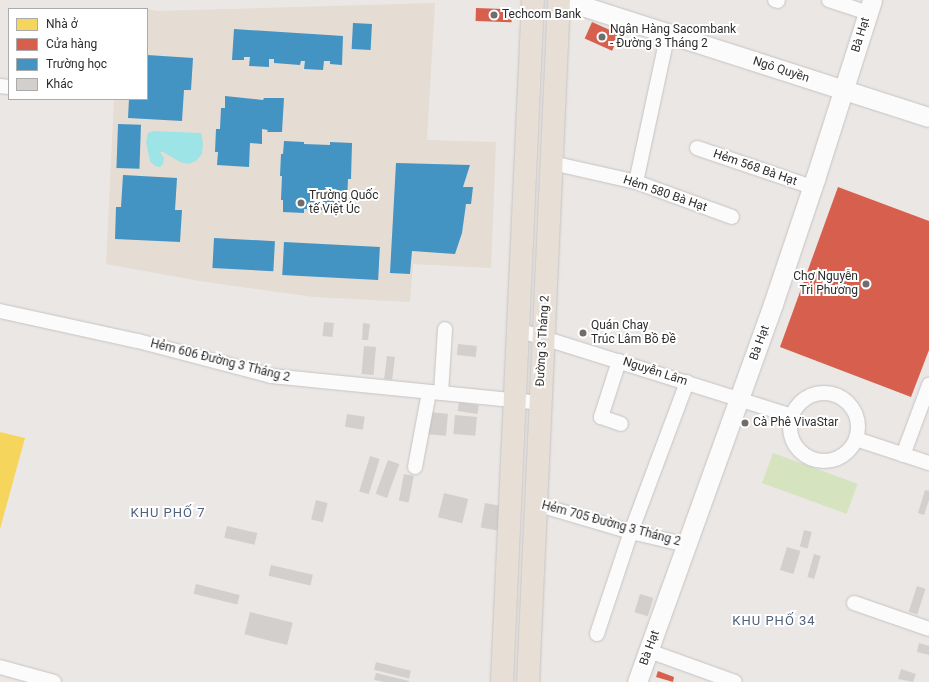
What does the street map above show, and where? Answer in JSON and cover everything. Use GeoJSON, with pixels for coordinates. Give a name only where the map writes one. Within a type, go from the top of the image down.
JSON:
{"type":"FeatureCollection","features":[{"type":"Feature","properties":{"kind":"main road"},"geometry":{"type":"LineString","coordinates":[[502,682],[533,0]]}},
{"type":"Feature","properties":{"kind":"main road","name":"Đường 3 Tháng 2"},"geometry":{"type":"LineString","coordinates":[[528,682],[559,0]]}},
{"type":"Feature","properties":{"kind":"street","name":"Ngô Quyền"},"geometry":{"type":"LineString","coordinates":[[564,0],[929,117]]}},
{"type":"Feature","properties":{"kind":"street"},"geometry":{"type":"LineString","coordinates":[[829,0],[870,7]]}},
{"type":"Feature","properties":{"kind":"street","name":"Bà Hạt"},"geometry":{"type":"LineString","coordinates":[[637,682],[740,399],[812,187],[870,7]]}},
{"type":"Feature","properties":{"kind":"street"},"geometry":{"type":"LineString","coordinates":[[636,182],[668,33]]}},
{"type":"Feature","properties":{"kind":"street","name":"Hẻm 568 Bà Hạt"},"geometry":{"type":"LineString","coordinates":[[697,148],[812,187]]}},
{"type":"Feature","properties":{"kind":"street","name":"Hẻm 580 Bà Hạt"},"geometry":{"type":"LineString","coordinates":[[552,163],[636,182],[732,217]]}},
{"type":"Feature","properties":{"kind":"street","name":"Hẻm 606 Đường 3 Tháng 2"},"geometry":{"type":"LineString","coordinates":[[0,311],[138,341],[271,376],[540,402]]}},
{"type":"Feature","properties":{"kind":"street"},"geometry":{"type":"LineString","coordinates":[[415,467],[435,393],[445,329]]}},
{"type":"Feature","properties":{"kind":"street","name":"Nguyễn Lâm"},"geometry":{"type":"LineString","coordinates":[[518,330],[792,416]]}},
{"type":"Feature","properties":{"kind":"street"},"geometry":{"type":"LineString","coordinates":[[619,361],[601,417],[621,424]]}},
{"type":"Feature","properties":{"kind":"street"},"geometry":{"type":"LineString","coordinates":[[597,634],[631,532],[687,382]]}},
{"type":"Feature","properties":{"kind":"street"},"geometry":{"type":"LineString","coordinates":[[903,455],[929,385]]}},
{"type":"Feature","properties":{"kind":"street"},"geometry":{"type":"LineString","coordinates":[[825,392],[835,394],[845,399],[852,407],[857,417],[858,428],[856,439],[851,448],[843,455],[833,460],[823,461],[812,459],[803,454],[791,437],[790,426],[792,416],[796,406],[804,398],[825,392]]}},
{"type":"Feature","properties":{"kind":"street"},"geometry":{"type":"LineString","coordinates":[[856,439],[929,463]]}},
{"type":"Feature","properties":{"kind":"street","name":"Hẻm 705 Đường 3 Tháng 2"},"geometry":{"type":"LineString","coordinates":[[536,504],[631,532],[687,545]]}},
{"type":"Feature","properties":{"kind":"street"},"geometry":{"type":"LineString","coordinates":[[854,603],[929,629]]}},
{"type":"Feature","properties":{"kind":"street"},"geometry":{"type":"LineString","coordinates":[[649,651],[735,682]]}},
{"type":"Feature","properties":{"kind":"street"},"geometry":{"type":"LineString","coordinates":[[0,667],[54,682]]}},
{"type":"Feature","properties":{"kind":"shaded area","name":"Trường Quốc tế Việt Úc"},"geometry":{"type":"Polygon","coordinates":[[[435,3],[427,140],[496,142],[491,268],[413,264],[410,302],[314,297],[199,281],[106,264],[114,100],[148,100],[148,9],[157,11],[435,3]]]}},
{"type":"Feature","properties":{"kind":"green space"},"geometry":{"type":"Polygon","coordinates":[[[773,453],[858,484],[847,514],[762,483],[773,453]]]}},
{"type":"Feature","properties":{"kind":"water"},"geometry":{"type":"Polygon","coordinates":[[[153,131],[201,133],[203,143],[202,154],[196,161],[188,164],[180,162],[163,152],[160,152],[164,158],[163,164],[160,167],[155,166],[150,161],[146,142],[148,133],[153,131]]]}},
{"type":"Feature","properties":{"kind":"building: Nhà ở"},"geometry":{"type":"Polygon","coordinates":[[[0,432],[25,438],[0,529],[0,432]]]}},
{"type":"Feature","properties":{"kind":"building: Cửa hàng","name":"Techcom Bank"},"geometry":{"type":"Polygon","coordinates":[[[476,8],[512,9],[512,22],[476,21],[476,8]]]}},
{"type":"Feature","properties":{"kind":"building: Cửa hàng","name":"Ngân Hàng Sacombank - Đường 3 Tháng 2"},"geometry":{"type":"Polygon","coordinates":[[[592,22],[619,34],[612,51],[585,38],[592,22]]]}},
{"type":"Feature","properties":{"kind":"building: Cửa hàng","name":"Chợ Nguyễn Tri Phương"},"geometry":{"type":"Polygon","coordinates":[[[838,187],[929,221],[929,350],[911,397],[780,347],[838,187]]]}},
{"type":"Feature","properties":{"kind":"building: Cửa hàng"},"geometry":{"type":"Polygon","coordinates":[[[658,671],[674,677],[673,682],[656,677],[658,671]]]}},
{"type":"Feature","properties":{"kind":"building: Trường học"},"geometry":{"type":"Polygon","coordinates":[[[353,23],[372,24],[371,50],[352,49],[353,23]]]}},
{"type":"Feature","properties":{"kind":"building: Trường học"},"geometry":{"type":"Polygon","coordinates":[[[234,29],[343,36],[342,65],[330,64],[330,61],[324,61],[323,70],[304,69],[305,61],[301,61],[300,65],[274,63],[274,59],[269,59],[269,67],[249,66],[250,57],[244,57],[244,60],[232,60],[234,29]]]}},
{"type":"Feature","properties":{"kind":"building: Trường học"},"geometry":{"type":"Polygon","coordinates":[[[148,55],[193,58],[191,90],[184,90],[182,121],[128,118],[129,100],[148,100],[148,55]]]}},
{"type":"Feature","properties":{"kind":"building: Trường học"},"geometry":{"type":"Polygon","coordinates":[[[225,96],[263,100],[264,98],[284,98],[282,132],[267,132],[268,130],[262,129],[262,144],[250,143],[249,167],[217,165],[218,152],[215,152],[216,129],[220,129],[221,108],[225,108],[225,96]]]}},
{"type":"Feature","properties":{"kind":"building: Trường học"},"geometry":{"type":"Polygon","coordinates":[[[118,124],[141,125],[139,169],[116,168],[118,124]]]}},
{"type":"Feature","properties":{"kind":"building: Trường học"},"geometry":{"type":"Polygon","coordinates":[[[284,141],[304,142],[304,144],[330,145],[330,142],[352,143],[351,179],[348,179],[347,202],[344,201],[344,213],[324,213],[324,210],[304,209],[304,213],[283,212],[283,200],[281,200],[282,176],[280,176],[281,154],[283,154],[284,141]]]}},
{"type":"Feature","properties":{"kind":"building: Trường học"},"geometry":{"type":"Polygon","coordinates":[[[396,163],[470,165],[463,187],[473,187],[471,204],[466,204],[462,233],[455,254],[412,251],[410,274],[390,273],[396,163]]]}},
{"type":"Feature","properties":{"kind":"building: Trường học"},"geometry":{"type":"Polygon","coordinates":[[[123,175],[177,178],[175,210],[182,210],[180,242],[115,239],[116,207],[121,207],[123,175]]]}},
{"type":"Feature","properties":{"kind":"building: Trường học"},"geometry":{"type":"Polygon","coordinates":[[[214,238],[275,241],[273,271],[212,268],[214,238]]]}},
{"type":"Feature","properties":{"kind":"building: Trường học"},"geometry":{"type":"Polygon","coordinates":[[[284,242],[380,247],[378,280],[282,275],[284,242]]]}},
{"type":"Feature","properties":{"kind":"building: Khác"},"geometry":{"type":"Polygon","coordinates":[[[324,322],[334,323],[332,337],[323,336],[324,322]]]}},
{"type":"Feature","properties":{"kind":"building: Khác"},"geometry":{"type":"Polygon","coordinates":[[[363,323],[370,324],[368,340],[362,340],[363,323]]]}},
{"type":"Feature","properties":{"kind":"building: Khác"},"geometry":{"type":"Polygon","coordinates":[[[458,344],[477,346],[476,357],[457,355],[458,344]]]}},
{"type":"Feature","properties":{"kind":"building: Khác"},"geometry":{"type":"Polygon","coordinates":[[[364,346],[376,347],[374,375],[362,374],[364,346]]]}},
{"type":"Feature","properties":{"kind":"building: Khác"},"geometry":{"type":"Polygon","coordinates":[[[387,356],[395,357],[392,380],[384,379],[387,356]]]}},
{"type":"Feature","properties":{"kind":"building: Khác"},"geometry":{"type":"Polygon","coordinates":[[[459,402],[479,405],[477,414],[458,411],[459,402]]]}},
{"type":"Feature","properties":{"kind":"building: Khác"},"geometry":{"type":"Polygon","coordinates":[[[427,412],[448,414],[446,436],[425,434],[427,412]]]}},
{"type":"Feature","properties":{"kind":"building: Khác"},"geometry":{"type":"Polygon","coordinates":[[[347,414],[365,417],[363,430],[345,427],[347,414]]]}},
{"type":"Feature","properties":{"kind":"building: Khác"},"geometry":{"type":"Polygon","coordinates":[[[455,415],[477,417],[475,436],[453,434],[455,415]]]}},
{"type":"Feature","properties":{"kind":"building: Khác"},"geometry":{"type":"Polygon","coordinates":[[[370,456],[380,459],[369,494],[359,491],[370,456]]]}},
{"type":"Feature","properties":{"kind":"building: Khác"},"geometry":{"type":"Polygon","coordinates":[[[388,460],[399,464],[387,498],[376,494],[388,460]]]}},
{"type":"Feature","properties":{"kind":"building: Khác"},"geometry":{"type":"Polygon","coordinates":[[[404,474],[414,476],[409,502],[399,501],[404,474]]]}},
{"type":"Feature","properties":{"kind":"building: Khác"},"geometry":{"type":"Polygon","coordinates":[[[925,490],[929,491],[929,500],[924,515],[918,513],[925,490]]]}},
{"type":"Feature","properties":{"kind":"building: Khác"},"geometry":{"type":"Polygon","coordinates":[[[444,493],[468,499],[462,523],[438,517],[444,493]]]}},
{"type":"Feature","properties":{"kind":"building: Khác"},"geometry":{"type":"Polygon","coordinates":[[[316,500],[328,503],[323,522],[311,519],[316,500]]]}},
{"type":"Feature","properties":{"kind":"building: Khác"},"geometry":{"type":"Polygon","coordinates":[[[485,503],[502,506],[497,531],[481,528],[485,503]]]}},
{"type":"Feature","properties":{"kind":"building: Khác"},"geometry":{"type":"Polygon","coordinates":[[[227,526],[257,533],[255,545],[224,538],[227,526]]]}},
{"type":"Feature","properties":{"kind":"building: Khác"},"geometry":{"type":"Polygon","coordinates":[[[804,530],[812,532],[808,548],[800,546],[804,530]]]}},
{"type":"Feature","properties":{"kind":"building: Khác"},"geometry":{"type":"Polygon","coordinates":[[[787,547],[800,551],[793,574],[780,570],[787,547]]]}},
{"type":"Feature","properties":{"kind":"building: Khác"},"geometry":{"type":"Polygon","coordinates":[[[814,554],[821,556],[814,579],[807,577],[814,554]]]}},
{"type":"Feature","properties":{"kind":"building: Khác"},"geometry":{"type":"Polygon","coordinates":[[[271,565],[313,575],[310,585],[269,576],[271,565]]]}},
{"type":"Feature","properties":{"kind":"building: Khác"},"geometry":{"type":"Polygon","coordinates":[[[196,584],[240,595],[237,605],[194,594],[196,584]]]}},
{"type":"Feature","properties":{"kind":"building: Khác"},"geometry":{"type":"Polygon","coordinates":[[[917,586],[926,589],[917,614],[909,612],[917,586]]]}},
{"type":"Feature","properties":{"kind":"building: Khác"},"geometry":{"type":"Polygon","coordinates":[[[640,594],[653,598],[648,616],[634,612],[640,594]]]}},
{"type":"Feature","properties":{"kind":"building: Khác"},"geometry":{"type":"Polygon","coordinates":[[[250,612],[293,623],[287,645],[244,634],[250,612]]]}},
{"type":"Feature","properties":{"kind":"building: Khác"},"geometry":{"type":"Polygon","coordinates":[[[919,643],[929,646],[929,655],[917,652],[919,643]]]}},
{"type":"Feature","properties":{"kind":"building: Khác"},"geometry":{"type":"Polygon","coordinates":[[[376,662],[411,671],[409,678],[374,670],[376,662]]]}},
{"type":"Feature","properties":{"kind":"building: Khác"},"geometry":{"type":"Polygon","coordinates":[[[901,669],[916,674],[913,682],[898,679],[901,669]]]}},
{"type":"Feature","properties":{"kind":"building: Khác"},"geometry":{"type":"Polygon","coordinates":[[[376,673],[409,682],[384,682],[374,680],[376,673]]]}},
{"type":"Feature","properties":{"kind":"place","name":"Techcom Bank"},"geometry":{"type":"Point","coordinates":[494,15]}},
{"type":"Feature","properties":{"kind":"place","name":"Ngân Hàng Sacombank - Đường 3 Tháng 2"},"geometry":{"type":"Point","coordinates":[602,37]}},
{"type":"Feature","properties":{"kind":"place","name":"Trường Quốc tế Việt Úc"},"geometry":{"type":"Point","coordinates":[301,203]}},
{"type":"Feature","properties":{"kind":"place","name":"Chợ Nguyễn Tri Phương"},"geometry":{"type":"Point","coordinates":[866,284]}},
{"type":"Feature","properties":{"kind":"place","name":"Quán Chay Trúc Lâm Bồ Đề"},"geometry":{"type":"Point","coordinates":[583,333]}},
{"type":"Feature","properties":{"kind":"place","name":"Cà Phê VivaStar"},"geometry":{"type":"Point","coordinates":[745,423]}},
{"type":"Feature","properties":{"kind":"district","name":"KHU PHỐ 7"},"geometry":{"type":"Point","coordinates":[168,513]}},
{"type":"Feature","properties":{"kind":"district","name":"KHU PHỐ 34"},"geometry":{"type":"Point","coordinates":[774,621]}}]}
